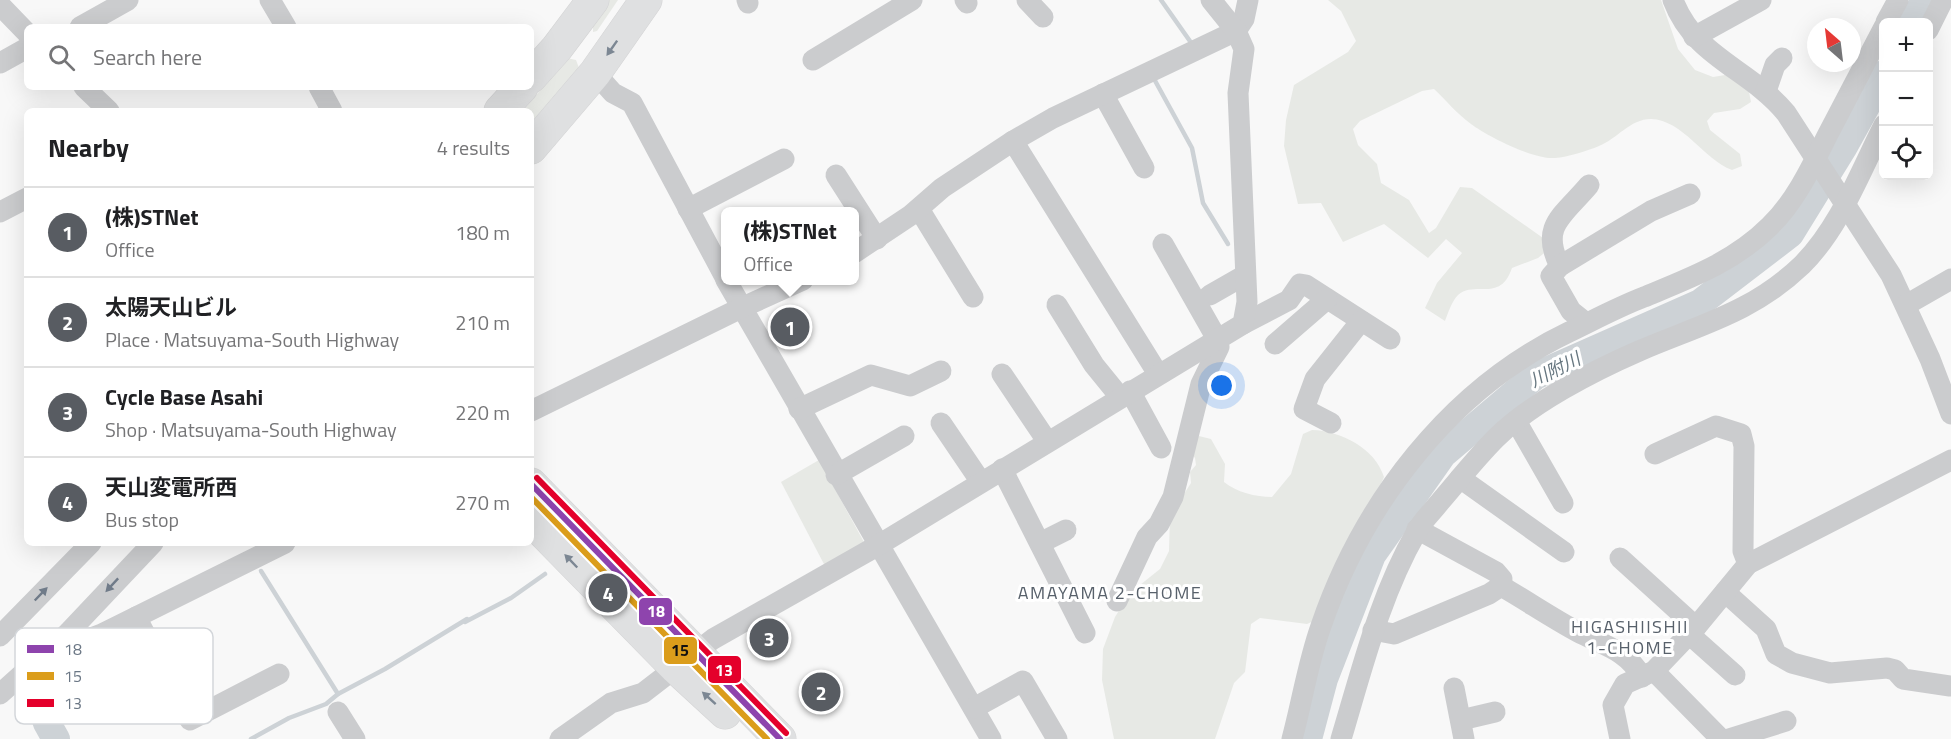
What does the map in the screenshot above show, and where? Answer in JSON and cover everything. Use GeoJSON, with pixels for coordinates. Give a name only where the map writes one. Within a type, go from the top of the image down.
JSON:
{"type":"FeatureCollection","features":[{"type":"Feature","properties":{"kind":"highway"},"geometry":{"type":"LineString","coordinates":[[534,145],[595,74],[646,0]]}},
{"type":"Feature","properties":{"kind":"highway"},"geometry":{"type":"LineString","coordinates":[[534,73],[579,7]]}},
{"type":"Feature","properties":{"kind":"highway"},"geometry":{"type":"LineString","coordinates":[[503,108],[519,90]]}},
{"type":"Feature","properties":{"kind":"highway"},"geometry":{"type":"LineString","coordinates":[[534,487],[751,739]]}},
{"type":"Feature","properties":{"kind":"highway"},"geometry":{"type":"LineString","coordinates":[[534,523],[685,661],[780,739]]}},
{"type":"Feature","properties":{"kind":"street"},"geometry":{"type":"LineString","coordinates":[[85,24],[128,0]]}},
{"type":"Feature","properties":{"kind":"street"},"geometry":{"type":"LineString","coordinates":[[270,0],[283,24]]}},
{"type":"Feature","properties":{"kind":"street"},"geometry":{"type":"LineString","coordinates":[[813,60],[912,0]]}},
{"type":"Feature","properties":{"kind":"street"},"geometry":{"type":"LineString","coordinates":[[1027,0],[1043,17]]}},
{"type":"Feature","properties":{"kind":"street"},"geometry":{"type":"LineString","coordinates":[[1211,0],[1236,31],[1244,49],[1238,93],[1247,302],[1243,324]]}},
{"type":"Feature","properties":{"kind":"street"},"geometry":{"type":"LineString","coordinates":[[859,250],[919,208],[942,188],[1013,141],[1103,94],[1236,31],[1244,20],[1248,0]]}},
{"type":"Feature","properties":{"kind":"street"},"geometry":{"type":"LineString","coordinates":[[1694,37],[1761,0]]}},
{"type":"Feature","properties":{"kind":"street"},"geometry":{"type":"LineString","coordinates":[[1888,18],[1898,0]]}},
{"type":"Feature","properties":{"kind":"street"},"geometry":{"type":"LineString","coordinates":[[1933,21],[1943,0]]}},
{"type":"Feature","properties":{"kind":"street"},"geometry":{"type":"LineString","coordinates":[[1675,1],[1679,18],[1694,37],[1719,59],[1766,91],[1786,113],[1841,202],[1877,251],[1906,305],[1951,414]]}},
{"type":"Feature","properties":{"kind":"street"},"geometry":{"type":"LineString","coordinates":[[0,5],[24,30]]}},
{"type":"Feature","properties":{"kind":"street"},"geometry":{"type":"LineString","coordinates":[[1292,739],[1320,627],[1347,560],[1379,502],[1442,427],[1492,379],[1536,349],[1586,323],[1701,274],[1748,246],[1773,224],[1817,163],[1879,37]]}},
{"type":"Feature","properties":{"kind":"street"},"geometry":{"type":"LineString","coordinates":[[0,63],[24,50]]}},
{"type":"Feature","properties":{"kind":"street"},"geometry":{"type":"LineString","coordinates":[[1766,91],[1772,70],[1782,58]]}},
{"type":"Feature","properties":{"kind":"street"},"geometry":{"type":"LineString","coordinates":[[595,74],[613,93],[632,103],[721,271]]}},
{"type":"Feature","properties":{"kind":"street"},"geometry":{"type":"LineString","coordinates":[[87,90],[106,108]]}},
{"type":"Feature","properties":{"kind":"street"},"geometry":{"type":"LineString","coordinates":[[321,90],[330,108]]}},
{"type":"Feature","properties":{"kind":"street"},"geometry":{"type":"LineString","coordinates":[[1103,94],[1144,168]]}},
{"type":"Feature","properties":{"kind":"street"},"geometry":{"type":"LineString","coordinates":[[1341,739],[1373,630],[1417,529],[1460,478],[1497,437],[1516,421],[1550,399],[1639,351],[1722,320],[1752,303],[1802,265],[1818,245],[1883,126]]}},
{"type":"Feature","properties":{"kind":"street"},"geometry":{"type":"LineString","coordinates":[[1013,141],[1158,374]]}},
{"type":"Feature","properties":{"kind":"street"},"geometry":{"type":"LineString","coordinates":[[688,209],[784,159]]}},
{"type":"Feature","properties":{"kind":"street"},"geometry":{"type":"LineString","coordinates":[[836,175],[856,207]]}},
{"type":"Feature","properties":{"kind":"street"},"geometry":{"type":"LineString","coordinates":[[1560,266],[1552,250],[1552,229],[1589,185]]}},
{"type":"Feature","properties":{"kind":"street"},"geometry":{"type":"LineString","coordinates":[[1586,323],[1571,311],[1551,276],[1560,266],[1651,211],[1690,194]]}},
{"type":"Feature","properties":{"kind":"street"},"geometry":{"type":"LineString","coordinates":[[0,212],[24,200]]}},
{"type":"Feature","properties":{"kind":"street"},"geometry":{"type":"LineString","coordinates":[[919,208],[973,297]]}},
{"type":"Feature","properties":{"kind":"street"},"geometry":{"type":"LineString","coordinates":[[859,211],[877,239]]}},
{"type":"Feature","properties":{"kind":"street"},"geometry":{"type":"LineString","coordinates":[[1117,601],[1148,537],[1159,524],[1173,497],[1201,384],[1219,346],[1163,244]]}},
{"type":"Feature","properties":{"kind":"street"},"geometry":{"type":"LineString","coordinates":[[1210,295],[1245,275]]}},
{"type":"Feature","properties":{"kind":"street"},"geometry":{"type":"LineString","coordinates":[[1906,305],[1951,279]]}},
{"type":"Feature","properties":{"kind":"street"},"geometry":{"type":"LineString","coordinates":[[560,739],[611,703],[643,693],[713,639],[878,546],[1158,374],[1289,300],[1300,284],[1306,285],[1390,339]]}},
{"type":"Feature","properties":{"kind":"street"},"geometry":{"type":"LineString","coordinates":[[729,285],[991,739]]}},
{"type":"Feature","properties":{"kind":"street"},"geometry":{"type":"LineString","coordinates":[[534,410],[792,285]]}},
{"type":"Feature","properties":{"kind":"street"},"geometry":{"type":"LineString","coordinates":[[1275,344],[1327,299]]}},
{"type":"Feature","properties":{"kind":"street"},"geometry":{"type":"LineString","coordinates":[[1057,305],[1094,365],[1125,394],[1161,448]]}},
{"type":"Feature","properties":{"kind":"street"},"geometry":{"type":"LineString","coordinates":[[1331,423],[1304,409],[1315,379],[1362,321]]}},
{"type":"Feature","properties":{"kind":"street"},"geometry":{"type":"LineString","coordinates":[[799,409],[866,376],[877,376],[910,386],[941,371]]}},
{"type":"Feature","properties":{"kind":"street"},"geometry":{"type":"LineString","coordinates":[[1002,374],[1047,441]]}},
{"type":"Feature","properties":{"kind":"street"},"geometry":{"type":"LineString","coordinates":[[1516,421],[1563,503]]}},
{"type":"Feature","properties":{"kind":"street"},"geometry":{"type":"LineString","coordinates":[[941,423],[981,482]]}},
{"type":"Feature","properties":{"kind":"street"},"geometry":{"type":"LineString","coordinates":[[1655,454],[1716,426],[1742,434],[1744,446],[1743,550],[1748,564]]}},
{"type":"Feature","properties":{"kind":"street"},"geometry":{"type":"LineString","coordinates":[[836,474],[904,436]]}},
{"type":"Feature","properties":{"kind":"street"},"geometry":{"type":"LineString","coordinates":[[1620,739],[1613,705],[1625,684],[1648,674],[1693,630],[1748,564],[1951,460]]}},
{"type":"Feature","properties":{"kind":"street"},"geometry":{"type":"LineString","coordinates":[[1002,469],[1034,543],[1085,633]]}},
{"type":"Feature","properties":{"kind":"street"},"geometry":{"type":"LineString","coordinates":[[1460,478],[1564,552]]}},
{"type":"Feature","properties":{"kind":"street"},"geometry":{"type":"LineString","coordinates":[[1417,529],[1506,578],[1579,632],[1614,647],[1721,739]]}},
{"type":"Feature","properties":{"kind":"street"},"geometry":{"type":"LineString","coordinates":[[1034,543],[1066,530]]}},
{"type":"Feature","properties":{"kind":"street"},"geometry":{"type":"LineString","coordinates":[[0,636],[88,546]]}},
{"type":"Feature","properties":{"kind":"street"},"geometry":{"type":"LineString","coordinates":[[73,628],[150,546]]}},
{"type":"Feature","properties":{"kind":"street"},"geometry":{"type":"LineString","coordinates":[[113,628],[279,546]]}},
{"type":"Feature","properties":{"kind":"street"},"geometry":{"type":"LineString","coordinates":[[1620,558],[1693,630],[1734,675]]}},
{"type":"Feature","properties":{"kind":"street"},"geometry":{"type":"LineString","coordinates":[[1373,630],[1394,634],[1489,594],[1506,578]]}},
{"type":"Feature","properties":{"kind":"street"},"geometry":{"type":"LineString","coordinates":[[1725,592],[1767,629],[1776,654],[1792,663],[1830,673],[1887,668],[1895,670],[1903,679],[1950,686]]}},
{"type":"Feature","properties":{"kind":"street"},"geometry":{"type":"LineString","coordinates":[[136,617],[142,628]]}},
{"type":"Feature","properties":{"kind":"street"},"geometry":{"type":"LineString","coordinates":[[213,708],[279,674]]}},
{"type":"Feature","properties":{"kind":"street"},"geometry":{"type":"LineString","coordinates":[[1,692],[15,680]]}},
{"type":"Feature","properties":{"kind":"street"},"geometry":{"type":"LineString","coordinates":[[974,708],[1023,681],[1057,739]]}},
{"type":"Feature","properties":{"kind":"street"},"geometry":{"type":"LineString","coordinates":[[1454,688],[1462,730],[1495,712]]}},
{"type":"Feature","properties":{"kind":"street"},"geometry":{"type":"LineString","coordinates":[[338,712],[355,739]]}},
{"type":"Feature","properties":{"kind":"street"},"geometry":{"type":"LineString","coordinates":[[1728,739],[1786,721]]}},
{"type":"Feature","properties":{"kind":"shaded area"},"geometry":{"type":"Polygon","coordinates":[[[609,0],[618,0],[597,31],[593,32],[593,23],[609,0]]]}},
{"type":"Feature","properties":{"kind":"shaded area"},"geometry":{"type":"Polygon","coordinates":[[[1328,0],[1661,0],[1678,49],[1695,70],[1713,77],[1725,75],[1748,87],[1751,102],[1740,109],[1714,113],[1707,121],[1710,130],[1740,154],[1742,166],[1732,170],[1722,165],[1673,126],[1651,119],[1637,122],[1606,143],[1583,152],[1546,158],[1499,141],[1478,129],[1461,116],[1434,89],[1422,91],[1360,121],[1353,129],[1358,145],[1377,164],[1381,183],[1409,200],[1429,233],[1436,228],[1460,187],[1472,188],[1543,238],[1548,250],[1538,258],[1512,268],[1501,285],[1487,289],[1472,289],[1458,295],[1445,321],[1425,308],[1437,283],[1462,253],[1446,239],[1428,258],[1384,224],[1343,242],[1321,203],[1298,204],[1284,146],[1286,120],[1294,85],[1348,52],[1356,41],[1341,11],[1328,0]]]}},
{"type":"Feature","properties":{"kind":"shaded area"},"geometry":{"type":"Polygon","coordinates":[[[567,58],[576,60],[579,68],[534,120],[534,108],[525,108],[567,58]]]}},
{"type":"Feature","properties":{"kind":"shaded area"},"geometry":{"type":"Polygon","coordinates":[[[1312,430],[1334,434],[1356,443],[1373,458],[1384,477],[1321,618],[1307,624],[1260,618],[1251,624],[1245,672],[1234,683],[1215,739],[1114,739],[1102,680],[1103,649],[1115,617],[1130,593],[1160,569],[1169,551],[1170,516],[1191,483],[1190,472],[1196,465],[1195,458],[1190,452],[1191,442],[1199,436],[1211,439],[1225,464],[1224,482],[1229,486],[1246,493],[1272,497],[1291,474],[1303,434],[1312,430]]]}},
{"type":"Feature","properties":{"kind":"shaded area"},"geometry":{"type":"Polygon","coordinates":[[[819,460],[865,544],[825,566],[781,482],[819,460]]]}},
{"type":"Feature","properties":{"kind":"waterway"},"geometry":{"type":"LineString","coordinates":[[1161,0],[1192,44]]}},
{"type":"Feature","properties":{"kind":"waterway","name":"川附川"},"geometry":{"type":"LineString","coordinates":[[1914,18],[1925,0]]}},
{"type":"Feature","properties":{"kind":"waterway"},"geometry":{"type":"LineString","coordinates":[[1153,77],[1192,148],[1203,203],[1228,244]]}},
{"type":"Feature","properties":{"kind":"waterway","name":"川附川"},"geometry":{"type":"LineString","coordinates":[[1308,739],[1324,679],[1372,555],[1443,454],[1535,376],[1700,303],[1790,234],[1843,148],[1879,83]]}},
{"type":"Feature","properties":{"kind":"waterway"},"geometry":{"type":"LineString","coordinates":[[261,571],[338,694]]}},
{"type":"Feature","properties":{"kind":"waterway"},"geometry":{"type":"LineString","coordinates":[[465,622],[511,598],[545,574]]}},
{"type":"Feature","properties":{"kind":"waterway"},"geometry":{"type":"LineString","coordinates":[[251,739],[289,718],[326,704],[338,694],[385,669],[467,619]]}},
{"type":"Feature","properties":{"kind":"waterway"},"geometry":{"type":"LineString","coordinates":[[48,724],[56,739]]}},
{"type":"Feature","properties":{"kind":"transit line","name":"13"},"geometry":{"type":"LineString","coordinates":[[537,478],[786,733]]}},
{"type":"Feature","properties":{"kind":"transit line","name":"18"},"geometry":{"type":"LineString","coordinates":[[534,487],[780,739]]}},
{"type":"Feature","properties":{"kind":"transit line","name":"15"},"geometry":{"type":"LineString","coordinates":[[534,500],[767,739]]}},
{"type":"Feature","properties":{"kind":"place","name":"(株)STNet"},"geometry":{"type":"Point","coordinates":[790,327]}},
{"type":"Feature","properties":{"kind":"place","name":"天山変電所西"},"geometry":{"type":"Point","coordinates":[608,593]}},
{"type":"Feature","properties":{"kind":"place","name":"Cycle Base Asahi"},"geometry":{"type":"Point","coordinates":[769,638]}},
{"type":"Feature","properties":{"kind":"place","name":"太陽天山ビル"},"geometry":{"type":"Point","coordinates":[821,692]}},
{"type":"Feature","properties":{"kind":"district","name":"AMAYAMA 2-CHOME"},"geometry":{"type":"Point","coordinates":[1110,593]}},
{"type":"Feature","properties":{"kind":"district","name":"HIGASHIISHII 1-CHOME"},"geometry":{"type":"Point","coordinates":[1630,637]}}]}
